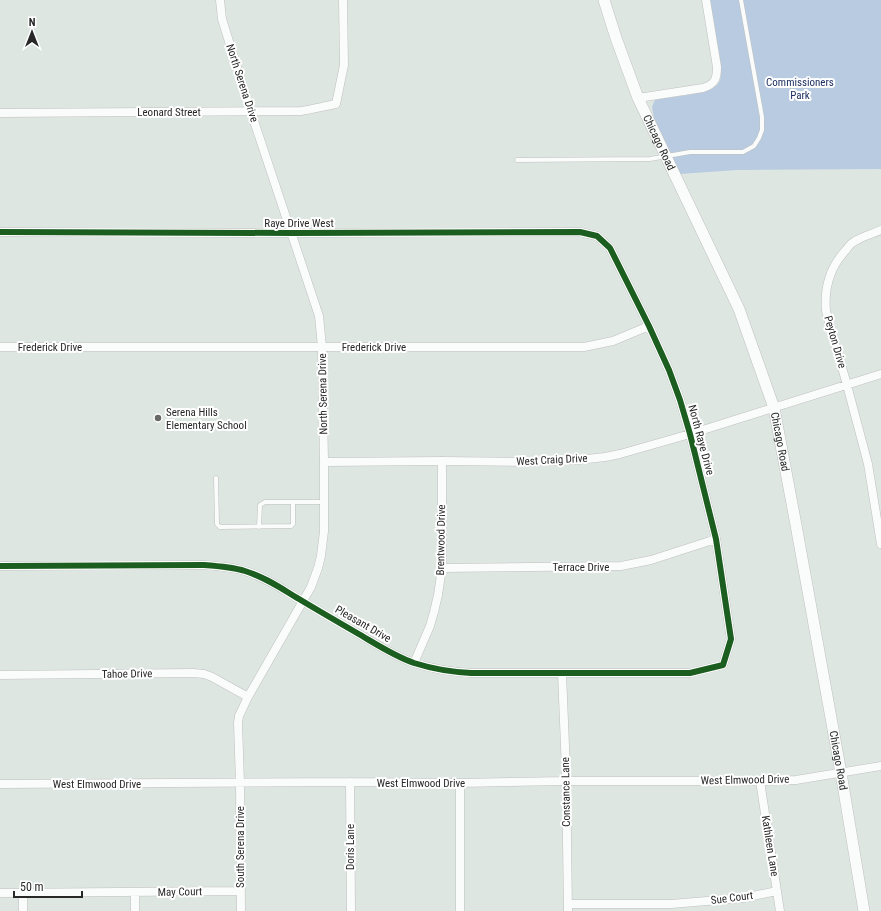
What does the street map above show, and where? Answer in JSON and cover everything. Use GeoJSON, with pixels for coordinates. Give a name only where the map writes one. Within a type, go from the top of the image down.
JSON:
{"type":"FeatureCollection","features":[{"type":"Feature","properties":{"kind":"street","name":"North Serena Drive"},"geometry":{"type":"LineString","coordinates":[[220,0],[222,19],[250,112],[319,316],[322,346],[324,531],[321,556],[311,587],[239,716],[240,783]]}},
{"type":"Feature","properties":{"kind":"street","name":"Leonard Street"},"geometry":{"type":"LineString","coordinates":[[0,112],[302,111],[336,104],[344,65],[343,0]]}},
{"type":"Feature","properties":{"kind":"street","name":"Chicago Road"},"geometry":{"type":"LineString","coordinates":[[604,0],[638,98],[739,309],[774,408],[841,773],[864,911]]}},
{"type":"Feature","properties":{"kind":"street"},"geometry":{"type":"LineString","coordinates":[[638,98],[703,88],[712,83],[716,74],[716,67],[706,0]]}},
{"type":"Feature","properties":{"kind":"street","name":"Peyton Drive"},"geometry":{"type":"LineString","coordinates":[[881,230],[853,242],[841,255],[828,278],[826,295],[826,311],[868,464],[881,544]]}},
{"type":"Feature","properties":{"kind":"street","name":"Raye Drive West"},"geometry":{"type":"LineString","coordinates":[[0,232],[580,232],[597,236]]}},
{"type":"Feature","properties":{"kind":"street","name":"North Raye Drive"},"geometry":{"type":"LineString","coordinates":[[597,236],[610,248],[649,326],[669,370],[690,434],[716,539],[731,639],[723,665]]}},
{"type":"Feature","properties":{"kind":"street","name":"Frederick Drive"},"geometry":{"type":"LineString","coordinates":[[0,347],[584,347],[613,341],[649,326]]}},
{"type":"Feature","properties":{"kind":"street","name":"West Craig Drive"},"geometry":{"type":"LineString","coordinates":[[324,462],[530,462],[591,459],[620,454],[690,434],[881,374]]}},
{"type":"Feature","properties":{"kind":"street","name":"Brentwood Drive"},"geometry":{"type":"LineString","coordinates":[[414,663],[430,626],[438,595],[442,568],[442,461]]}},
{"type":"Feature","properties":{"kind":"street","name":"Terrace Drive"},"geometry":{"type":"LineString","coordinates":[[442,568],[621,566],[651,560],[716,539]]}},
{"type":"Feature","properties":{"kind":"street","name":"Pleasant Drive"},"geometry":{"type":"LineString","coordinates":[[0,566],[203,565],[246,571],[267,580],[400,657],[414,663],[454,672],[690,673],[723,665]]}},
{"type":"Feature","properties":{"kind":"street","name":"Constance Lane"},"geometry":{"type":"LineString","coordinates":[[562,673],[566,781],[568,908]]}},
{"type":"Feature","properties":{"kind":"street","name":"Tahoe Drive"},"geometry":{"type":"LineString","coordinates":[[0,675],[204,674],[248,698]]}},
{"type":"Feature","properties":{"kind":"street","name":"West Elmwood Drive"},"geometry":{"type":"LineString","coordinates":[[0,784],[760,781],[796,780],[881,766]]}},
{"type":"Feature","properties":{"kind":"street","name":"Kathleen Lane"},"geometry":{"type":"LineString","coordinates":[[760,781],[780,911]]}},
{"type":"Feature","properties":{"kind":"street","name":"Doris Lane"},"geometry":{"type":"LineString","coordinates":[[350,782],[351,911]]}},
{"type":"Feature","properties":{"kind":"street","name":"South Serena Drive"},"geometry":{"type":"LineString","coordinates":[[240,783],[241,911]]}},
{"type":"Feature","properties":{"kind":"street"},"geometry":{"type":"LineString","coordinates":[[460,783],[460,911]]}},
{"type":"Feature","properties":{"kind":"street","name":"May Court"},"geometry":{"type":"LineString","coordinates":[[0,893],[240,891]]}},
{"type":"Feature","properties":{"kind":"street","name":"Sue Court"},"geometry":{"type":"LineString","coordinates":[[568,908],[672,908],[743,898],[777,891]]}},
{"type":"Feature","properties":{"kind":"street"},"geometry":{"type":"LineString","coordinates":[[135,892],[135,911]]}},
{"type":"Feature","properties":{"kind":"street"},"geometry":{"type":"LineString","coordinates":[[23,893],[23,911]]}},
{"type":"Feature","properties":{"kind":"lane"},"geometry":{"type":"LineString","coordinates":[[517,160],[650,159],[690,152],[743,152],[754,146],[760,138],[762,130],[762,117],[741,0]]}},
{"type":"Feature","properties":{"kind":"lane"},"geometry":{"type":"LineString","coordinates":[[216,478],[217,524],[220,527],[291,526],[293,524],[293,502]]}},
{"type":"Feature","properties":{"kind":"lane"},"geometry":{"type":"LineString","coordinates":[[259,527],[260,505],[265,502],[324,502]]}},
{"type":"Feature","properties":{"kind":"green space","name":"Commissioners Park"},"geometry":{"type":"Polygon","coordinates":[[[710,0],[881,0],[881,169],[737,170],[680,174],[654,118],[652,107],[655,100],[706,91],[719,83],[721,67],[710,0]]]}},
{"type":"Feature","properties":{"kind":"cycle path"},"geometry":{"type":"LineString","coordinates":[[0,232],[580,232],[597,236],[610,248],[649,326],[669,370],[680,400],[716,539],[731,639],[723,665],[690,673],[457,672],[435,669],[399,657],[259,576],[240,570],[203,565],[0,566]]}},
{"type":"Feature","properties":{"kind":"place","name":"Serena Hills Elementary School"},"geometry":{"type":"Point","coordinates":[158,418]}}]}
